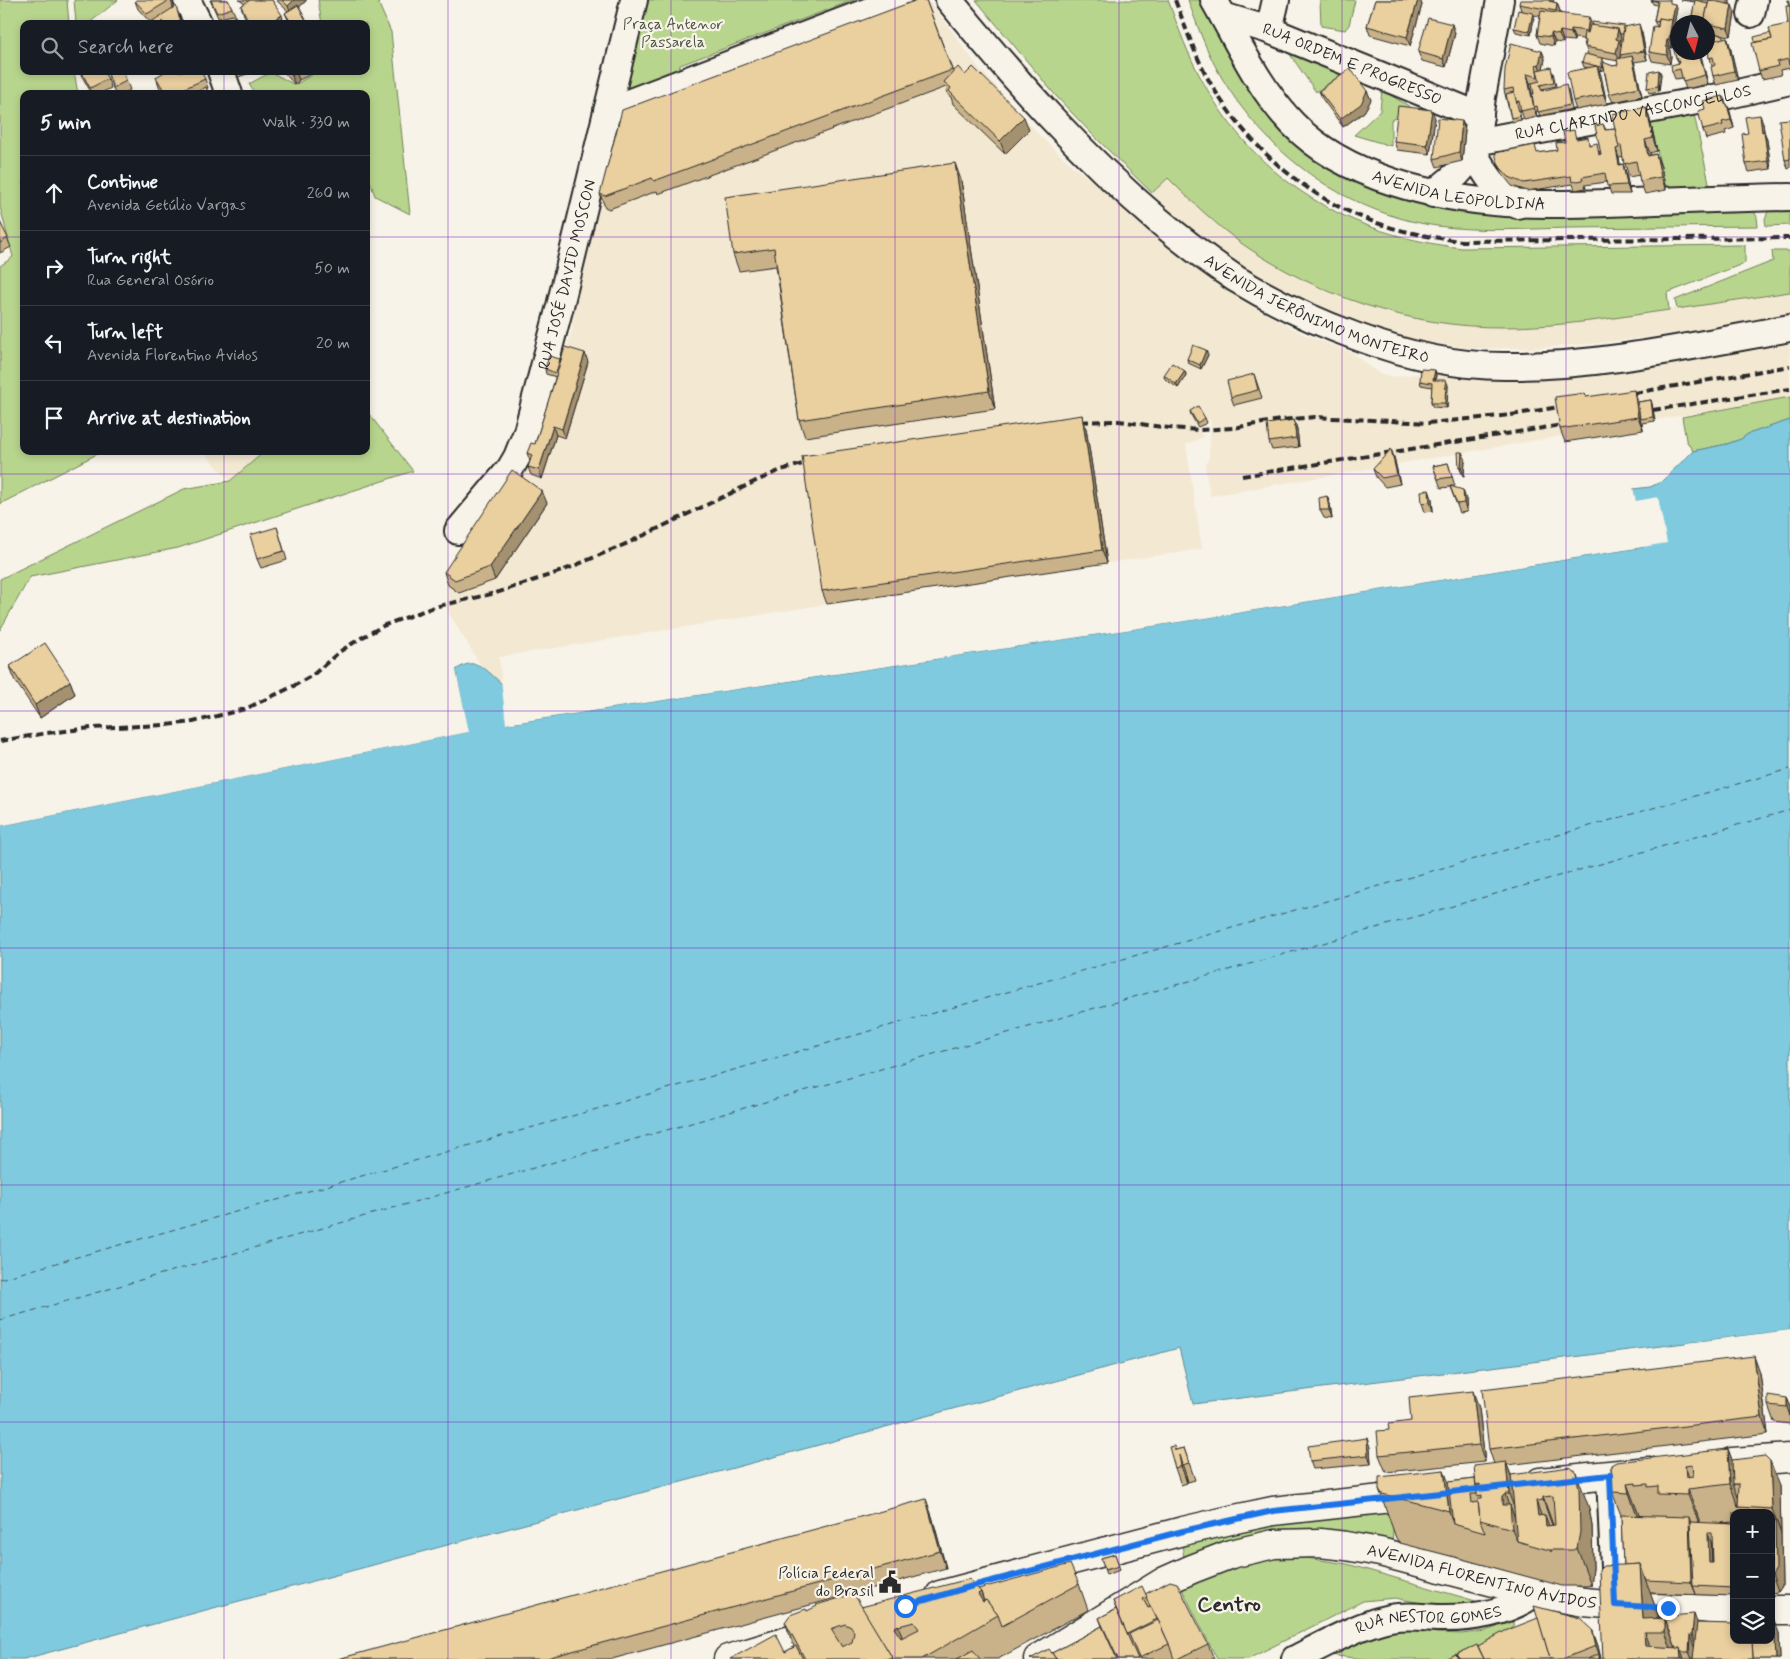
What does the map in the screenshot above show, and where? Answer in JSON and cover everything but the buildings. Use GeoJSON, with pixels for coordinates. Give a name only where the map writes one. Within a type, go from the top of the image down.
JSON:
{"type":"FeatureCollection","features":[{"type":"Feature","properties":{"kind":"main road"},"geometry":{"type":"LineString","coordinates":[[1708,1465],[1790,1458]]}},
{"type":"Feature","properties":{"kind":"main road"},"geometry":{"type":"LineString","coordinates":[[1516,1485],[1669,1469]]}},
{"type":"Feature","properties":{"kind":"main road"},"geometry":{"type":"LineString","coordinates":[[920,1602],[976,1585],[1183,1531],[1273,1511],[1439,1493]]}},
{"type":"Feature","properties":{"kind":"main road","name":"AVENIDA FLORENTINO AVIDOS"},"geometry":{"type":"LineString","coordinates":[[1038,1659],[1165,1582],[1192,1569],[1231,1554],[1282,1544],[1320,1543],[1380,1552],[1536,1592],[1584,1602],[1651,1608],[1730,1610]]}},
{"type":"Feature","properties":{"kind":"main road"},"geometry":{"type":"LineString","coordinates":[[1775,1610],[1790,1610]]}},
{"type":"Feature","properties":{"kind":"main road"},"geometry":{"type":"LineString","coordinates":[[728,1659],[853,1622]]}},
{"type":"Feature","properties":{"kind":"main road"},"geometry":{"type":"LineString","coordinates":[[749,1659],[815,1633]]}},
{"type":"Feature","properties":{"kind":"street"},"geometry":{"type":"LineString","coordinates":[[187,0],[197,20]]}},
{"type":"Feature","properties":{"kind":"street","name":"RUA JOSÉ DAVID MOSCON"},"geometry":{"type":"LineString","coordinates":[[458,531],[510,469],[528,432],[634,0]]}},
{"type":"Feature","properties":{"kind":"street"},"geometry":{"type":"LineString","coordinates":[[607,111],[898,0]]}},
{"type":"Feature","properties":{"kind":"street","name":"AVENIDA JERÔNIMO MONTEIRO"},"geometry":{"type":"LineString","coordinates":[[949,0],[1043,111],[1095,163],[1147,210],[1236,279],[1266,296],[1335,329],[1395,349],[1435,359],[1502,366],[1549,364],[1627,356],[1790,328]]}},
{"type":"Feature","properties":{"kind":"street"},"geometry":{"type":"LineString","coordinates":[[1269,30],[1276,0]]}},
{"type":"Feature","properties":{"kind":"street"},"geometry":{"type":"LineString","coordinates":[[1433,194],[1457,174],[1476,148],[1500,0]]}},
{"type":"Feature","properties":{"kind":"street","name":"RUA ORDEM E PROGRESSO"},"geometry":{"type":"LineString","coordinates":[[1218,8],[1480,116]]}},
{"type":"Feature","properties":{"kind":"street","name":"AVENIDA LEOPOLDINA"},"geometry":{"type":"LineString","coordinates":[[1218,8],[1263,86],[1293,124],[1308,138],[1331,154],[1359,170],[1394,183],[1433,194],[1479,202],[1517,205],[1790,196]]}},
{"type":"Feature","properties":{"kind":"street"},"geometry":{"type":"LineString","coordinates":[[222,75],[228,90]]}},
{"type":"Feature","properties":{"kind":"street","name":"RUA CLARINDO VASCONCELLOS"},"geometry":{"type":"LineString","coordinates":[[1476,148],[1729,95],[1790,80]]}},
{"type":"Feature","properties":{"kind":"street"},"geometry":{"type":"LineString","coordinates":[[1476,148],[1489,180],[1517,205]]}},
{"type":"Feature","properties":{"kind":"street"},"geometry":{"type":"LineString","coordinates":[[1610,1475],[1618,1659]]}},
{"type":"Feature","properties":{"kind":"street","name":"RUA NESTOR GOMES"},"geometry":{"type":"LineString","coordinates":[[1308,1656],[1375,1622],[1390,1618],[1476,1616],[1524,1602],[1536,1592]]}},
{"type":"Feature","properties":{"kind":"shaded area"},"geometry":{"type":"Polygon","coordinates":[[[931,3],[979,68],[1041,137],[1193,266],[1252,306],[1303,334],[1353,353],[1378,373],[1395,377],[1423,373],[1489,379],[1572,378],[1613,374],[1790,344],[1790,397],[1210,496],[1205,465],[1209,458],[1211,420],[1198,427],[1203,437],[1186,445],[1202,549],[827,604],[499,657],[502,684],[480,664],[448,612],[446,579],[531,462],[573,327],[572,322],[620,120],[931,3]]]}},
{"type":"Feature","properties":{"kind":"shaded area"},"geometry":{"type":"Polygon","coordinates":[[[1168,178],[1213,221],[1264,258],[1319,287],[1348,299],[1408,316],[1470,326],[1533,327],[1627,316],[1790,292],[1790,313],[1678,333],[1602,343],[1534,348],[1468,348],[1403,338],[1340,319],[1252,276],[1199,237],[1152,193],[1168,178]]]}},
{"type":"Feature","properties":{"kind":"shaded area"},"geometry":{"type":"Polygon","coordinates":[[[207,455],[257,455],[258,457],[230,481],[207,455]]]}},
{"type":"Feature","properties":{"kind":"green space"},"geometry":{"type":"Polygon","coordinates":[[[0,0],[67,0],[69,20],[20,20],[20,75],[75,75],[77,90],[20,90],[20,455],[95,455],[0,504],[0,266],[13,257],[0,207],[0,0]]]}},
{"type":"Feature","properties":{"kind":"green space"},"geometry":{"type":"Polygon","coordinates":[[[74,0],[118,0],[93,20],[76,20],[74,0]]]}},
{"type":"Feature","properties":{"kind":"green space"},"geometry":{"type":"Polygon","coordinates":[[[318,0],[377,0],[391,32],[410,214],[375,196],[370,182],[370,90],[253,90],[249,84],[266,75],[277,75],[295,85],[311,75],[370,75],[370,20],[321,20],[318,0]]]}},
{"type":"Feature","properties":{"kind":"green space","name":"Praça Antenor Passarela"},"geometry":{"type":"Polygon","coordinates":[[[646,0],[854,0],[680,65],[677,80],[620,96],[646,0]]]}},
{"type":"Feature","properties":{"kind":"green space"},"geometry":{"type":"Polygon","coordinates":[[[976,0],[1168,0],[1179,31],[1202,80],[1224,116],[1250,147],[1279,175],[1310,197],[1345,216],[1381,231],[1421,241],[1462,248],[1745,245],[1745,263],[1667,293],[1669,310],[1587,322],[1525,327],[1468,326],[1433,322],[1364,305],[1299,277],[1238,241],[1193,203],[1168,178],[1152,193],[1056,96],[976,0]]]}},
{"type":"Feature","properties":{"kind":"green space"},"geometry":{"type":"Polygon","coordinates":[[[1188,0],[1204,0],[1255,91],[1365,182],[1751,206],[1757,217],[1758,226],[1470,229],[1437,226],[1403,219],[1371,208],[1340,193],[1311,175],[1284,153],[1260,129],[1238,102],[1219,73],[1198,28],[1188,0]]]}},
{"type":"Feature","properties":{"kind":"green space"},"geometry":{"type":"Polygon","coordinates":[[[1320,0],[1355,0],[1349,25],[1345,30],[1321,26],[1320,0]]]}},
{"type":"Feature","properties":{"kind":"green space"},"geometry":{"type":"Polygon","coordinates":[[[1287,50],[1342,74],[1316,92],[1287,50]]]}},
{"type":"Feature","properties":{"kind":"green space"},"geometry":{"type":"Polygon","coordinates":[[[1382,90],[1412,108],[1391,120],[1391,146],[1354,135],[1380,111],[1382,90]]]}},
{"type":"Feature","properties":{"kind":"green space"},"geometry":{"type":"Polygon","coordinates":[[[1693,110],[1710,187],[1666,190],[1650,120],[1693,110]]]}},
{"type":"Feature","properties":{"kind":"green space"},"geometry":{"type":"Polygon","coordinates":[[[1790,205],[1790,225],[1766,226],[1765,219],[1770,206],[1790,205]]]}},
{"type":"Feature","properties":{"kind":"green space"},"geometry":{"type":"Polygon","coordinates":[[[1772,251],[1790,251],[1790,292],[1677,309],[1675,300],[1773,261],[1772,251]]]}},
{"type":"Feature","properties":{"kind":"green space"},"geometry":{"type":"Polygon","coordinates":[[[1790,397],[1790,420],[1748,434],[1741,439],[1727,444],[1693,451],[1686,440],[1682,417],[1790,397]]]}},
{"type":"Feature","properties":{"kind":"green space"},"geometry":{"type":"Polygon","coordinates":[[[370,415],[413,471],[178,548],[30,577],[0,630],[0,579],[184,489],[230,481],[260,455],[370,455],[370,415]]]}},
{"type":"Feature","properties":{"kind":"green space"},"geometry":{"type":"Polygon","coordinates":[[[1395,1508],[1392,1543],[1184,1558],[1181,1537],[1395,1508]]]}},
{"type":"Feature","properties":{"kind":"green space"},"geometry":{"type":"Polygon","coordinates":[[[1266,1557],[1307,1558],[1347,1564],[1486,1604],[1442,1607],[1395,1598],[1363,1601],[1248,1659],[1217,1659],[1182,1589],[1207,1576],[1266,1557]]]}},
{"type":"Feature","properties":{"kind":"green space"},"geometry":{"type":"Polygon","coordinates":[[[1510,1618],[1515,1625],[1482,1648],[1460,1659],[1365,1659],[1336,1656],[1329,1651],[1395,1627],[1437,1633],[1462,1634],[1485,1631],[1497,1627],[1510,1618]]]}},
{"type":"Feature","properties":{"kind":"water"},"geometry":{"type":"Polygon","coordinates":[[[1790,420],[1790,1330],[1193,1404],[1179,1348],[24,1659],[0,1659],[0,826],[468,732],[456,670],[469,664],[475,664],[486,669],[502,684],[507,724],[1212,617],[1644,547],[1633,489],[1650,487],[1661,482],[1693,451],[1727,444],[1741,439],[1748,434],[1790,420]]]}},
{"type":"Feature","properties":{"kind":"pier"},"geometry":{"type":"Polygon","coordinates":[[[1633,487],[1636,501],[1658,497],[1667,543],[1212,617],[506,724],[501,680],[504,683],[508,721],[1211,614],[1641,545],[1631,490],[1633,487]]]}},
{"type":"Feature","properties":{"kind":"pier"},"geometry":{"type":"Polygon","coordinates":[[[454,670],[456,670],[469,732],[0,826],[0,824],[466,730],[454,670]]]}},
{"type":"Feature","properties":{"kind":"pier"},"geometry":{"type":"Polygon","coordinates":[[[1790,1330],[1790,1332],[1688,1345],[1687,1343],[1790,1330]]]}},
{"type":"Feature","properties":{"kind":"ferry route"},"geometry":{"type":"LineString","coordinates":[[0,1279],[1790,769]]}},
{"type":"Feature","properties":{"kind":"ferry route"},"geometry":{"type":"LineString","coordinates":[[0,1320],[1790,810]]}},
{"type":"Feature","properties":{"kind":"railway"},"geometry":{"type":"LineString","coordinates":[[1175,0],[1207,77],[1239,125],[1280,167],[1303,185],[1353,214],[1400,230],[1462,241],[1790,238]]}},
{"type":"Feature","properties":{"kind":"railway"},"geometry":{"type":"LineString","coordinates":[[1623,395],[1790,366]]}},
{"type":"Feature","properties":{"kind":"railway"},"geometry":{"type":"LineString","coordinates":[[1653,410],[1790,389]]}},
{"type":"Feature","properties":{"kind":"railway"},"geometry":{"type":"LineString","coordinates":[[1069,422],[1119,421],[1199,430],[1233,428],[1280,420],[1315,417],[1428,423],[1511,415],[1571,405]]}},
{"type":"Feature","properties":{"kind":"railway"},"geometry":{"type":"LineString","coordinates":[[1242,476],[1562,425]]}},
{"type":"Feature","properties":{"kind":"railway"},"geometry":{"type":"LineString","coordinates":[[0,741],[92,728],[193,722],[245,709],[292,687],[314,674],[339,652],[385,625],[434,607],[496,593],[562,571],[628,543],[781,470],[817,460]]}},
{"type":"Feature","properties":{"kind":"place","name":"Polícia Federal do Brasil"},"geometry":{"type":"Point","coordinates":[890,1582]}},
{"type":"Feature","properties":{"kind":"district","name":"Centro"},"geometry":{"type":"Point","coordinates":[1229,1605]}},
{"type":"Feature","properties":{"kind":"route"},"geometry":{"type":"LineString","coordinates":[[905,1606],[976,1585],[1183,1531],[1273,1511],[1610,1475],[1615,1605],[1668,1608]]}}]}
